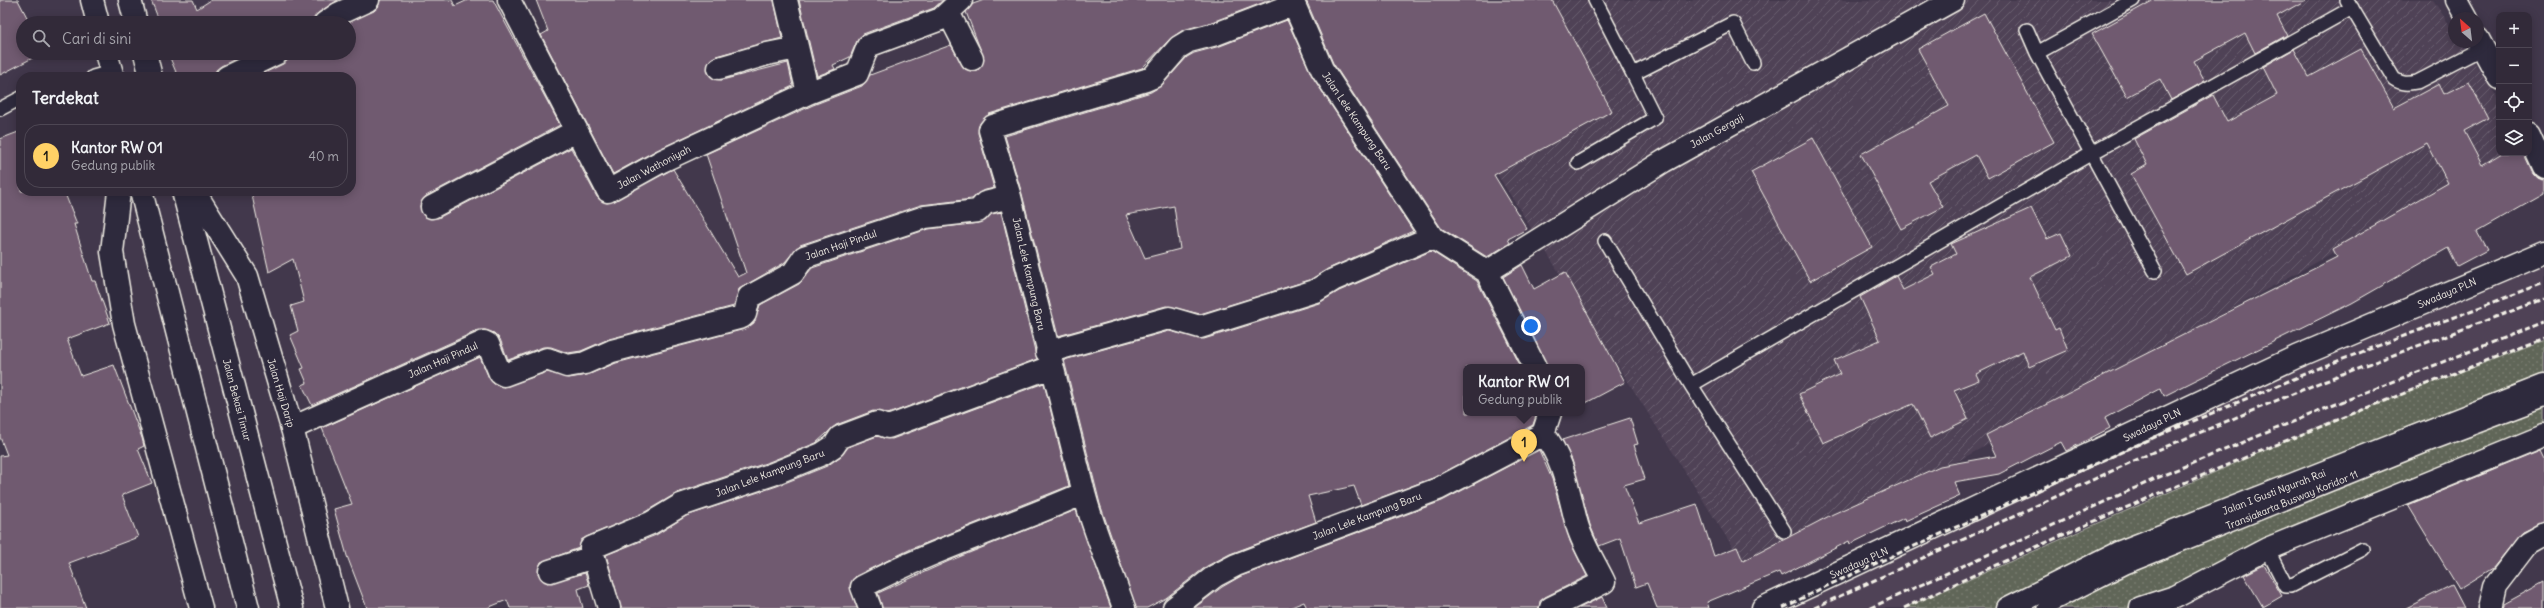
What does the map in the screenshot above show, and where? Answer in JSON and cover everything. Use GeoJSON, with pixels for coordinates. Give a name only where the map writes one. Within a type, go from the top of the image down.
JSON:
{"type":"FeatureCollection","features":[{"type":"Feature","properties":{"kind":"street"},"geometry":{"type":"LineString","coordinates":[[92,0],[96,16]]}},
{"type":"Feature","properties":{"kind":"street"},"geometry":{"type":"LineString","coordinates":[[130,0],[134,16]]}},
{"type":"Feature","properties":{"kind":"street"},"geometry":{"type":"LineString","coordinates":[[335,16],[368,0]]}},
{"type":"Feature","properties":{"kind":"street","name":"Jalan Wathoniyah"},"geometry":{"type":"LineString","coordinates":[[508,0],[608,191],[662,161],[808,93]]}},
{"type":"Feature","properties":{"kind":"street"},"geometry":{"type":"LineString","coordinates":[[786,0],[808,93],[859,72],[868,46],[955,7],[972,59]]}},
{"type":"Feature","properties":{"kind":"street","name":"Jalan Gergaji"},"geometry":{"type":"LineString","coordinates":[[1487,272],[1664,161],[1953,0]]}},
{"type":"Feature","properties":{"kind":"street"},"geometry":{"type":"LineString","coordinates":[[2457,0],[2464,12]]}},
{"type":"Feature","properties":{"kind":"street"},"geometry":{"type":"LineString","coordinates":[[1010,197],[990,130],[993,126],[1146,80],[1153,77],[1179,47],[1189,41],[1216,34],[1293,2]]}},
{"type":"Feature","properties":{"kind":"street","name":"Jalan Lele Kampung Baru"},"geometry":{"type":"LineString","coordinates":[[1293,2],[1322,69],[1432,237],[1487,272]]}},
{"type":"Feature","properties":{"kind":"street"},"geometry":{"type":"LineString","coordinates":[[719,68],[767,54],[797,48]]}},
{"type":"Feature","properties":{"kind":"street"},"geometry":{"type":"LineString","coordinates":[[2483,48],[2496,72]]}},
{"type":"Feature","properties":{"kind":"street"},"geometry":{"type":"LineString","coordinates":[[147,60],[150,72]]}},
{"type":"Feature","properties":{"kind":"street"},"geometry":{"type":"LineString","coordinates":[[237,72],[262,60]]}},
{"type":"Feature","properties":{"kind":"street"},"geometry":{"type":"LineString","coordinates":[[432,207],[576,131]]}},
{"type":"Feature","properties":{"kind":"street"},"geometry":{"type":"LineString","coordinates":[[2532,142],[2544,168]]}},
{"type":"Feature","properties":{"kind":"street"},"geometry":{"type":"LineString","coordinates":[[118,196],[112,252],[124,324],[201,608]]}},
{"type":"Feature","properties":{"kind":"street"},"geometry":{"type":"LineString","coordinates":[[142,196],[248,608]]}},
{"type":"Feature","properties":{"kind":"street","name":"Jalan Bekasi Timur"},"geometry":{"type":"LineString","coordinates":[[184,196],[292,608]]}},
{"type":"Feature","properties":{"kind":"street","name":"Jalan Haji Darip"},"geometry":{"type":"LineString","coordinates":[[197,196],[247,276],[292,428],[337,608]]}},
{"type":"Feature","properties":{"kind":"street","name":"Jalan Lele Kampung Baru"},"geometry":{"type":"LineString","coordinates":[[1010,197],[1049,359],[1067,420],[1093,528],[1106,555],[1124,608]]}},
{"type":"Feature","properties":{"kind":"street","name":"Jalan Haji Pindul"},"geometry":{"type":"LineString","coordinates":[[292,428],[484,342],[488,344],[500,373],[504,375],[549,358],[561,365],[585,363],[612,351],[742,317],[745,314],[749,297],[793,273],[804,257],[903,223],[933,215],[978,211],[985,203],[1010,197]]}},
{"type":"Feature","properties":{"kind":"street","name":"Jalan Lele Kampung Baru"},"geometry":{"type":"LineString","coordinates":[[593,557],[591,548],[651,522],[681,505],[766,476],[822,454],[845,434],[877,423],[888,427],[1049,359],[1169,318],[1200,327],[1315,291],[1333,280],[1432,237]]}},
{"type":"Feature","properties":{"kind":"street","name":"Swadaya PLN"},"geometry":{"type":"LineString","coordinates":[[1763,608],[2296,356],[2544,252]]}},
{"type":"Feature","properties":{"kind":"street"},"geometry":{"type":"LineString","coordinates":[[1487,272],[1533,364]]}},
{"type":"Feature","properties":{"kind":"street","name":"Jalan I Gusti Ngurah Rai"},"geometry":{"type":"LineString","coordinates":[[2008,608],[2118,553],[2544,386]]}},
{"type":"Feature","properties":{"kind":"street"},"geometry":{"type":"LineString","coordinates":[[1549,416],[1543,434],[1552,446],[1576,512],[1579,530],[1604,582],[1551,608]]}},
{"type":"Feature","properties":{"kind":"street","name":"Jalan Lele Kampung Baru"},"geometry":{"type":"LineString","coordinates":[[1174,608],[1215,576],[1236,565],[1438,488],[1543,434]]}},
{"type":"Feature","properties":{"kind":"street"},"geometry":{"type":"LineString","coordinates":[[2141,608],[2175,597],[2267,549],[2544,436]]}},
{"type":"Feature","properties":{"kind":"street"},"geometry":{"type":"LineString","coordinates":[[870,608],[861,589],[863,586],[916,561],[1029,518],[1084,493]]}},
{"type":"Feature","properties":{"kind":"street"},"geometry":{"type":"LineString","coordinates":[[2490,608],[2495,586],[2528,543],[2544,534]]}},
{"type":"Feature","properties":{"kind":"street"},"geometry":{"type":"LineString","coordinates":[[550,571],[593,557],[609,608]]}},
{"type":"Feature","properties":{"kind":"lane"},"geometry":{"type":"LineString","coordinates":[[1578,163],[1654,118],[1595,0]]}},
{"type":"Feature","properties":{"kind":"lane"},"geometry":{"type":"LineString","coordinates":[[2037,53],[2133,0]]}},
{"type":"Feature","properties":{"kind":"lane"},"geometry":{"type":"LineString","coordinates":[[1691,385],[2349,4],[2394,79],[2400,82],[2406,84],[2417,82],[2474,48]]}},
{"type":"Feature","properties":{"kind":"lane"},"geometry":{"type":"LineString","coordinates":[[1633,74],[1733,23],[1753,63]]}},
{"type":"Feature","properties":{"kind":"lane"},"geometry":{"type":"LineString","coordinates":[[2027,30],[2037,53],[2090,154],[2155,271]]}},
{"type":"Feature","properties":{"kind":"lane"},"geometry":{"type":"LineString","coordinates":[[0,109],[16,101]]}},
{"type":"Feature","properties":{"kind":"lane"},"geometry":{"type":"LineString","coordinates":[[1605,240],[1691,385],[1784,531]]}},
{"type":"Feature","properties":{"kind":"lane","name":"Transjakarta Busway Koridor 11"},"geometry":{"type":"LineString","coordinates":[[2045,608],[2126,567],[2425,446],[2544,401]]}},
{"type":"Feature","properties":{"kind":"lane"},"geometry":{"type":"LineString","coordinates":[[2267,549],[2286,586],[2290,586],[2362,549]]}},
{"type":"Feature","properties":{"kind":"shaded area"},"geometry":{"type":"Polygon","coordinates":[[[1387,0],[2433,0],[2448,23],[2448,48],[2465,48],[2496,95],[2496,156],[2507,156],[1751,576],[1387,0]]]}},
{"type":"Feature","properties":{"kind":"shaded area"},"geometry":{"type":"Polygon","coordinates":[[[2544,252],[2544,338],[2323,425],[2081,527],[1904,608],[1769,608],[2544,252]]]}},
{"type":"Feature","properties":{"kind":"green space"},"geometry":{"type":"Polygon","coordinates":[[[2544,340],[2544,386],[2008,608],[1904,608],[2323,425],[2544,340]]]}},
{"type":"Feature","properties":{"kind":"green space"},"geometry":{"type":"Polygon","coordinates":[[[2544,401],[2544,436],[2141,608],[2045,608],[2126,567],[2544,401]]]}},
{"type":"Feature","properties":{"kind":"building"},"geometry":{"type":"Polygon","coordinates":[[[0,0],[18,0],[26,16],[16,16],[16,60],[29,60],[0,75],[0,0]]]}},
{"type":"Feature","properties":{"kind":"building"},"geometry":{"type":"Polygon","coordinates":[[[151,0],[193,0],[197,9],[211,0],[338,0],[318,13],[316,16],[157,16],[151,0]]]}},
{"type":"Feature","properties":{"kind":"building"},"geometry":{"type":"Polygon","coordinates":[[[380,0],[452,0],[455,6],[468,0],[493,0],[560,125],[426,196],[420,206],[425,217],[438,218],[571,148],[597,197],[607,203],[673,169],[738,277],[746,273],[706,154],[813,105],[862,86],[870,75],[951,45],[965,69],[972,71],[978,70],[984,59],[966,12],[973,4],[984,0],[1270,0],[1212,22],[1183,30],[1170,39],[1142,68],[989,114],[980,123],[978,133],[994,188],[982,191],[972,199],[921,205],[800,245],[784,263],[739,289],[734,306],[609,339],[581,351],[568,353],[551,347],[543,347],[508,360],[500,339],[494,333],[479,330],[312,405],[302,385],[307,383],[301,369],[304,368],[290,335],[298,331],[291,306],[304,302],[293,259],[269,272],[252,196],[356,196],[356,72],[266,72],[288,60],[356,60],[356,19],[374,11],[378,7],[380,0]]]}},
{"type":"Feature","properties":{"kind":"building"},"geometry":{"type":"Polygon","coordinates":[[[536,0],[774,0],[782,38],[716,56],[710,60],[707,71],[711,77],[722,80],[788,63],[793,86],[657,150],[613,174],[541,35],[548,31],[536,0]]]}},
{"type":"Feature","properties":{"kind":"building"},"geometry":{"type":"Polygon","coordinates":[[[799,0],[943,0],[934,8],[863,34],[857,41],[850,57],[833,65],[835,69],[817,76],[799,0]]]}},
{"type":"Feature","properties":{"kind":"building"},"geometry":{"type":"Polygon","coordinates":[[[1306,0],[1552,0],[1612,111],[1494,175],[1527,229],[1508,239],[1510,243],[1487,257],[1441,228],[1333,63],[1306,0]]]}},
{"type":"Feature","properties":{"kind":"building"},"geometry":{"type":"Polygon","coordinates":[[[2154,0],[2306,0],[2277,16],[2287,35],[2255,53],[2245,33],[2194,61],[2205,81],[2171,100],[2160,79],[2127,97],[2092,34],[2154,0]]]}},
{"type":"Feature","properties":{"kind":"building"},"geometry":{"type":"Polygon","coordinates":[[[1984,13],[2054,142],[1988,178],[1976,155],[1928,181],[1943,207],[1901,229],[1861,154],[1949,106],[1918,49],[1984,13]]]}},
{"type":"Feature","properties":{"kind":"building"},"geometry":{"type":"Polygon","coordinates":[[[1287,20],[1312,76],[1413,231],[1328,269],[1310,280],[1200,314],[1166,306],[1058,336],[1022,194],[1005,136],[1151,92],[1162,85],[1187,57],[1194,53],[1220,46],[1287,20]],[[1174,206],[1126,215],[1145,258],[1180,249],[1174,206]]]}},
{"type":"Feature","properties":{"kind":"building"},"geometry":{"type":"Polygon","coordinates":[[[2294,49],[2309,77],[2361,49],[2394,108],[2439,84],[2444,94],[2469,82],[2488,118],[2464,131],[2482,165],[2497,156],[2524,156],[2533,174],[2537,178],[2544,180],[2544,194],[2477,232],[2487,250],[2457,266],[2448,248],[2352,303],[2164,396],[2161,388],[2105,418],[2110,428],[2066,451],[2061,442],[1999,474],[1954,482],[1960,496],[1905,521],[1904,518],[1850,544],[1849,541],[1781,576],[1779,572],[1707,602],[1709,608],[1657,608],[1647,583],[1636,587],[1620,538],[1599,546],[1590,525],[1572,460],[1562,440],[1630,418],[1638,444],[1634,445],[1645,479],[1624,485],[1639,523],[1697,504],[1714,556],[1737,547],[1743,561],[1833,514],[1940,466],[1996,456],[1986,435],[2337,257],[2333,249],[2448,183],[2427,143],[2186,274],[2131,174],[2147,165],[2134,139],[2213,95],[2227,122],[2277,95],[2263,67],[2294,49]]]}},
{"type":"Feature","properties":{"kind":"building"},"geometry":{"type":"Polygon","coordinates":[[[171,60],[233,60],[221,66],[216,72],[176,72],[171,60]]]}},
{"type":"Feature","properties":{"kind":"building"},"geometry":{"type":"Polygon","coordinates":[[[16,133],[16,196],[66,196],[77,224],[74,224],[92,281],[95,281],[110,323],[67,339],[81,376],[114,365],[142,438],[144,446],[138,449],[152,483],[122,495],[138,537],[69,563],[86,608],[0,608],[0,456],[7,455],[0,437],[0,139],[16,133]]]}},
{"type":"Feature","properties":{"kind":"building"},"geometry":{"type":"Polygon","coordinates":[[[1813,138],[1872,247],[1810,281],[1751,172],[1813,138]]]}},
{"type":"Feature","properties":{"kind":"building"},"geometry":{"type":"Polygon","coordinates":[[[2031,208],[2047,239],[2061,233],[2072,256],[2030,277],[2055,330],[2059,328],[2068,350],[2029,367],[2023,351],[1976,374],[1979,380],[1954,390],[1968,419],[1930,438],[1913,404],[1823,443],[1799,394],[1840,374],[1834,360],[1880,340],[1860,297],[1896,276],[1903,290],[1935,274],[1931,267],[1956,254],[1951,244],[2031,208]]]}},
{"type":"Feature","properties":{"kind":"building"},"geometry":{"type":"Polygon","coordinates":[[[1001,212],[1037,359],[888,414],[873,411],[836,425],[816,443],[769,462],[677,493],[645,512],[586,537],[581,540],[579,548],[541,562],[538,574],[547,583],[585,573],[589,585],[578,589],[583,608],[510,608],[507,600],[487,608],[367,608],[347,556],[334,509],[352,504],[322,428],[480,357],[489,378],[494,384],[504,387],[547,372],[569,378],[587,375],[616,363],[745,329],[754,323],[760,305],[799,284],[812,268],[928,229],[979,223],[992,214],[1001,212]]]}},
{"type":"Feature","properties":{"kind":"building"},"geometry":{"type":"Polygon","coordinates":[[[1431,251],[1477,281],[1519,364],[1463,364],[1463,416],[1536,416],[1533,425],[1433,478],[1361,505],[1354,486],[1308,496],[1316,522],[1230,554],[1207,566],[1166,598],[1147,608],[1136,608],[1100,504],[1064,360],[1169,331],[1204,339],[1319,303],[1339,291],[1431,251]]]}},
{"type":"Feature","properties":{"kind":"building"},"geometry":{"type":"Polygon","coordinates":[[[1522,265],[1534,289],[1565,272],[1625,382],[1585,403],[1585,364],[1546,364],[1503,277],[1522,265]]]}},
{"type":"Feature","properties":{"kind":"building"},"geometry":{"type":"Polygon","coordinates":[[[1044,383],[1069,486],[911,549],[856,576],[850,586],[857,608],[621,608],[606,555],[656,535],[686,516],[777,486],[827,466],[841,456],[848,447],[877,436],[892,439],[1044,383]]]}},
{"type":"Feature","properties":{"kind":"building"},"geometry":{"type":"Polygon","coordinates":[[[1539,450],[1552,479],[1570,541],[1587,576],[1545,597],[1540,601],[1539,608],[1307,608],[1304,602],[1289,608],[1194,608],[1222,587],[1241,576],[1442,501],[1539,450]]]}},
{"type":"Feature","properties":{"kind":"building"},"geometry":{"type":"Polygon","coordinates":[[[2540,451],[2544,459],[2544,522],[2522,532],[2493,568],[2459,589],[2408,505],[2540,451]]]}},
{"type":"Feature","properties":{"kind":"building"},"geometry":{"type":"Polygon","coordinates":[[[1076,510],[1111,608],[882,608],[878,593],[949,561],[1076,510]]]}},
{"type":"Feature","properties":{"kind":"building"},"geometry":{"type":"Polygon","coordinates":[[[2264,565],[2282,596],[2263,607],[2244,575],[2264,565]]]}},
{"type":"Feature","properties":{"kind":"building"},"geometry":{"type":"Polygon","coordinates":[[[2544,582],[2544,608],[2503,608],[2504,604],[2544,582]]]}},
{"type":"Feature","properties":{"kind":"building"},"geometry":{"type":"Polygon","coordinates":[[[2452,585],[2464,608],[2406,608],[2452,585]]]}},
{"type":"Feature","properties":{"kind":"building"},"geometry":{"type":"Polygon","coordinates":[[[1602,597],[1607,608],[1579,608],[1602,597]]]}},
{"type":"Feature","properties":{"kind":"railway"},"geometry":{"type":"LineString","coordinates":[[1783,608],[1822,588],[2148,440],[2322,367],[2544,283]]}},
{"type":"Feature","properties":{"kind":"railway"},"geometry":{"type":"LineString","coordinates":[[1814,608],[2153,452],[2326,380],[2544,299]]}},
{"type":"Feature","properties":{"kind":"railway"},"geometry":{"type":"LineString","coordinates":[[1870,608],[2166,474],[2334,405],[2544,322]]}},
{"type":"Feature","properties":{"kind":"railway"},"geometry":{"type":"LineString","coordinates":[[1904,608],[1983,571],[2221,467],[2544,338]]}},
{"type":"Feature","properties":{"kind":"place","name":"Kantor RW 01"},"geometry":{"type":"Point","coordinates":[1524,462]}}]}
